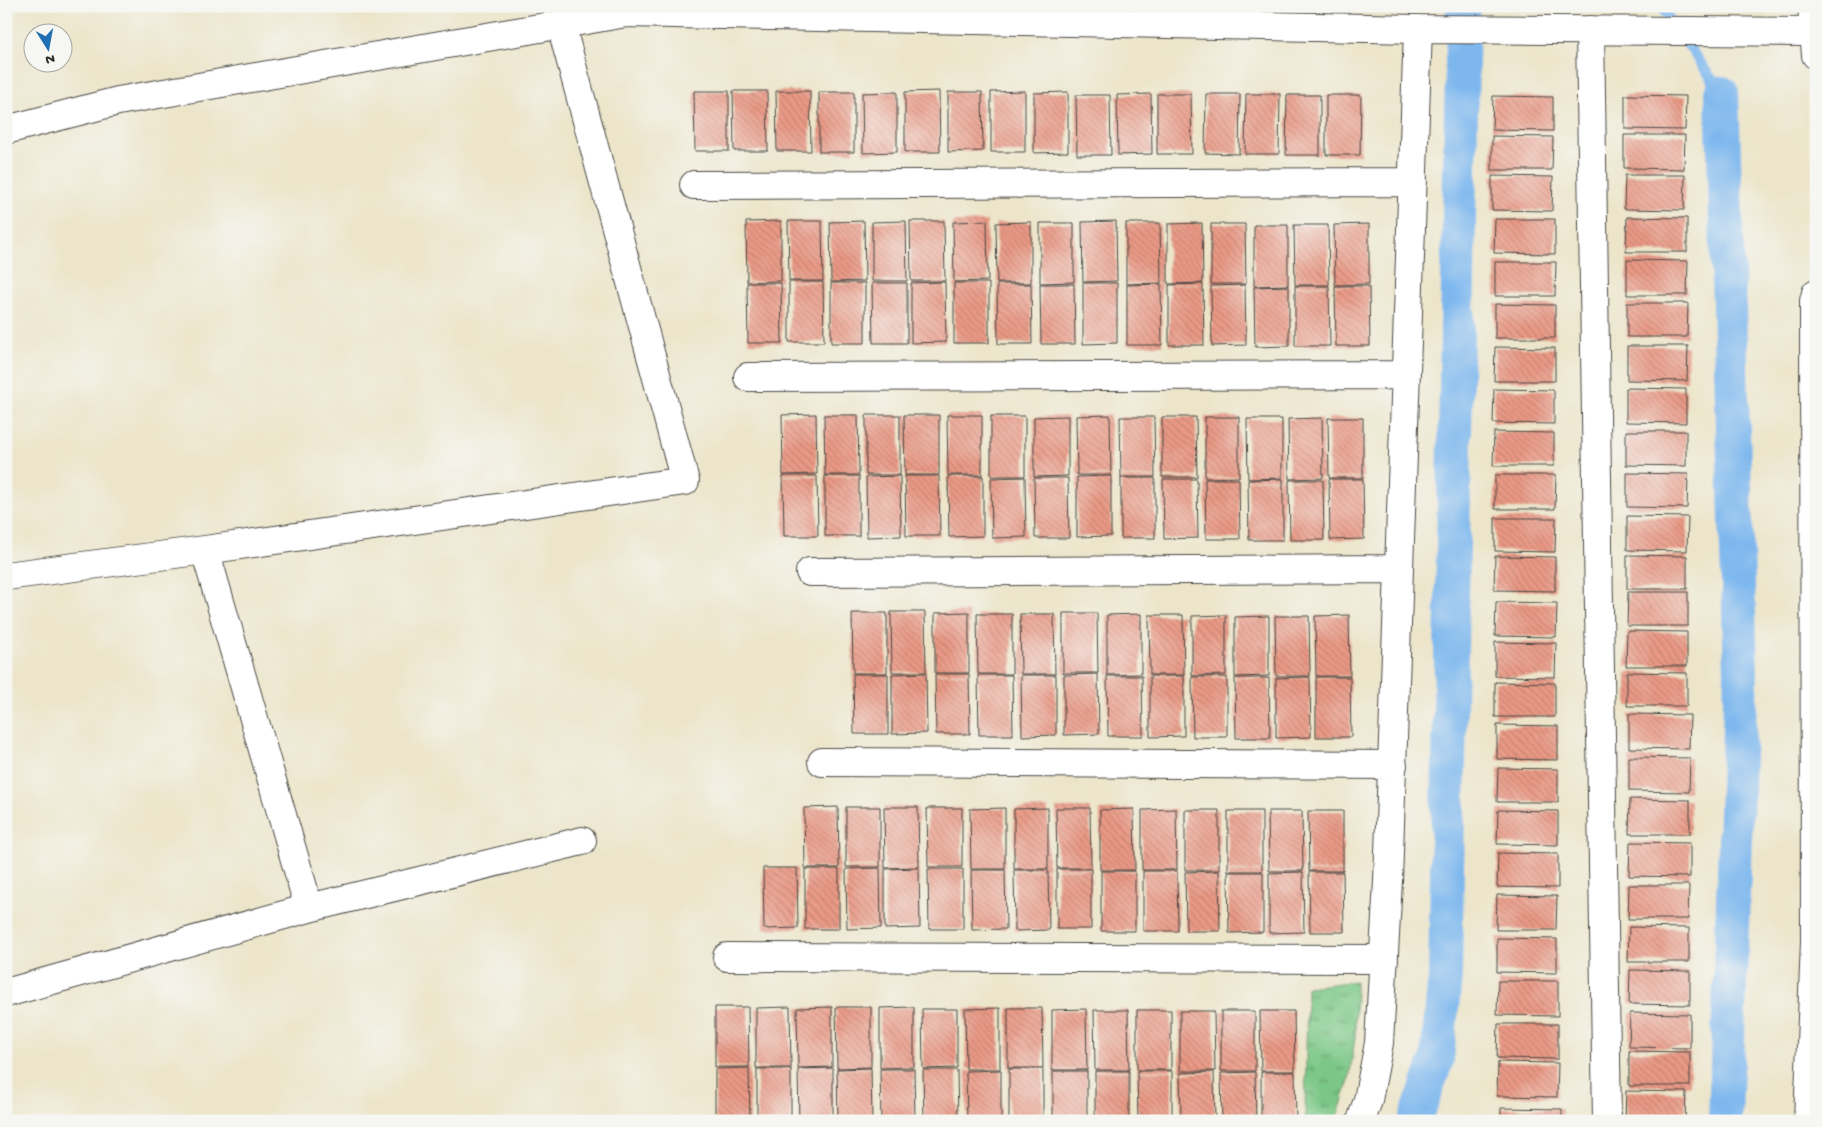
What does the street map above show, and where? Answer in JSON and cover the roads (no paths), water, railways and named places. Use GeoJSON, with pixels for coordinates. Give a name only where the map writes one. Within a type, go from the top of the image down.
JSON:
{"type":"FeatureCollection","features":[{"type":"Feature","properties":{"kind":"street"},"geometry":{"type":"LineString","coordinates":[[6,130],[118,101],[649,10],[1420,29],[1765,33],[1814,31]]}},
{"type":"Feature","properties":{"kind":"street"},"geometry":{"type":"LineString","coordinates":[[6,576],[206,550],[685,480],[561,24]]}},
{"type":"Feature","properties":{"kind":"street"},"geometry":{"type":"LineString","coordinates":[[1361,1121],[1368,1100],[1379,1043],[1384,958],[1393,765],[1420,29]]}},
{"type":"Feature","properties":{"kind":"street"},"geometry":{"type":"LineString","coordinates":[[1590,30],[1607,1121]]}},
{"type":"Feature","properties":{"kind":"street"},"geometry":{"type":"LineString","coordinates":[[694,185],[1413,182]]}},
{"type":"Feature","properties":{"kind":"street"},"geometry":{"type":"LineString","coordinates":[[1808,1121],[1815,941],[1814,301],[1816,293]]}},
{"type":"Feature","properties":{"kind":"street"},"geometry":{"type":"LineString","coordinates":[[748,377],[1406,375]]}},
{"type":"Feature","properties":{"kind":"street"},"geometry":{"type":"LineString","coordinates":[[206,550],[309,908]]}},
{"type":"Feature","properties":{"kind":"street"},"geometry":{"type":"LineString","coordinates":[[810,572],[1399,569]]}},
{"type":"Feature","properties":{"kind":"street"},"geometry":{"type":"LineString","coordinates":[[822,762],[1393,765]]}},
{"type":"Feature","properties":{"kind":"street"},"geometry":{"type":"LineString","coordinates":[[6,993],[309,908],[582,841]]}},
{"type":"Feature","properties":{"kind":"street"},"geometry":{"type":"LineString","coordinates":[[727,957],[1384,958]]}},
{"type":"Feature","properties":{"kind":"waterway"},"geometry":{"type":"LineString","coordinates":[[1415,1121],[1437,1059],[1445,977],[1463,6]]}},
{"type":"Feature","properties":{"kind":"waterway"},"geometry":{"type":"LineString","coordinates":[[1660,6],[1722,93]]}},
{"type":"Feature","properties":{"kind":"waterway"},"geometry":{"type":"LineString","coordinates":[[1722,93],[1741,674],[1725,1121]]}}]}
